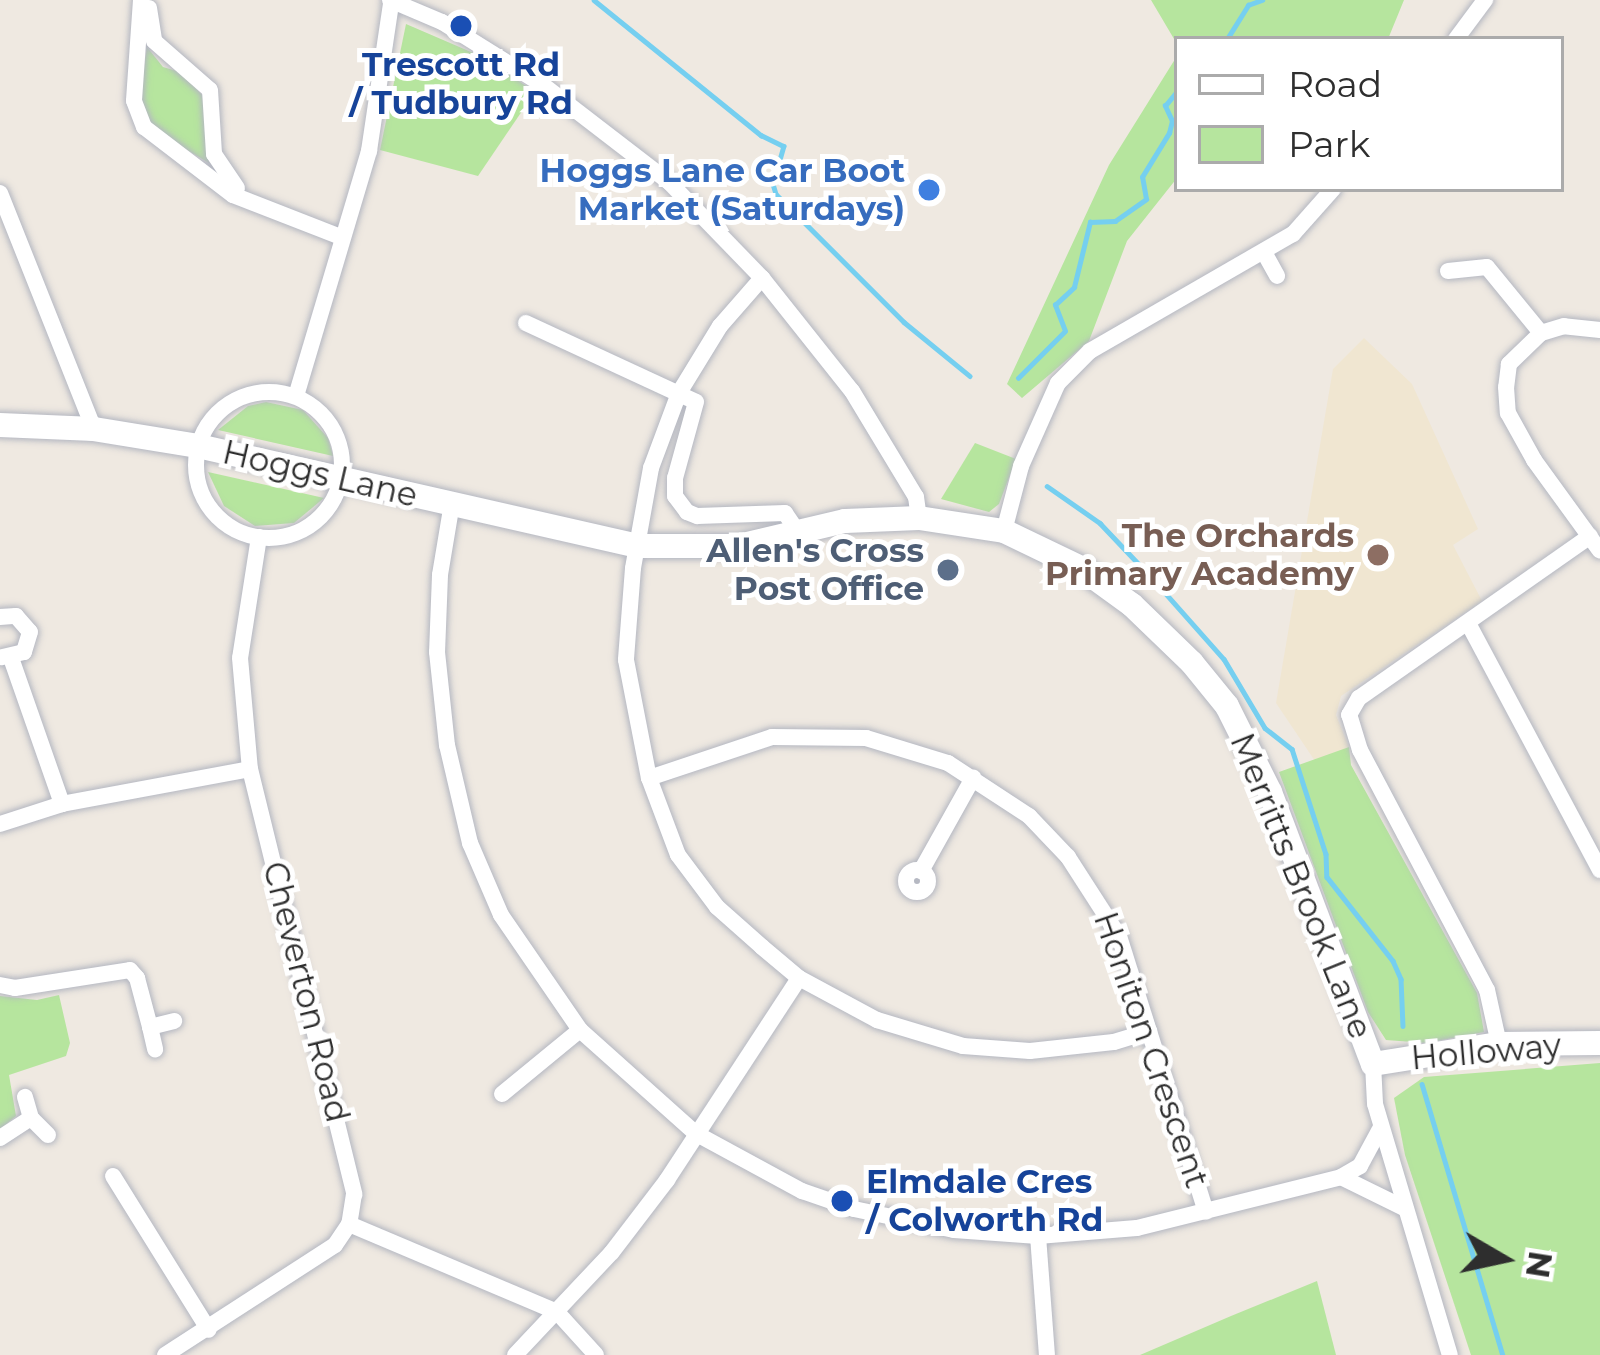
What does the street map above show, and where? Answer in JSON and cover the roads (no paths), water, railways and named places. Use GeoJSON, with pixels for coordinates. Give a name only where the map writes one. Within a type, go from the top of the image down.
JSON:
{"type":"FeatureCollection","features":[{"type":"Feature","properties":{"kind":"street"},"geometry":{"type":"LineString","coordinates":[[144,0],[154,41],[210,90],[214,154],[250,202]]}},
{"type":"Feature","properties":{"kind":"street"},"geometry":{"type":"LineString","coordinates":[[144,0],[134,101],[144,127],[165,148],[250,202],[341,237]]}},
{"type":"Feature","properties":{"kind":"street"},"geometry":{"type":"LineString","coordinates":[[1458,36],[1485,0]]}},
{"type":"Feature","properties":{"kind":"street"},"geometry":{"type":"LineString","coordinates":[[296,396],[369,151],[390,1],[442,22],[543,85],[669,182],[762,278],[852,391],[916,497],[919,518]]}},
{"type":"Feature","properties":{"kind":"street"},"geometry":{"type":"LineString","coordinates":[[1004,530],[1021,466],[1058,383],[1090,351],[1265,254],[1293,234],[1330,192]]}},
{"type":"Feature","properties":{"kind":"street"},"geometry":{"type":"LineString","coordinates":[[2,206],[94,429]]}},
{"type":"Feature","properties":{"kind":"street"},"geometry":{"type":"LineString","coordinates":[[1265,254],[1277,276]]}},
{"type":"Feature","properties":{"kind":"street"},"geometry":{"type":"LineString","coordinates":[[1448,271],[1487,267],[1541,333]]}},
{"type":"Feature","properties":{"kind":"street"},"geometry":{"type":"LineString","coordinates":[[762,278],[720,326],[679,393],[651,468],[637,546],[626,660],[649,778],[678,855],[704,890],[799,978],[878,1020],[963,1046],[1067,1049],[1149,1031]]}},
{"type":"Feature","properties":{"kind":"street"},"geometry":{"type":"LineString","coordinates":[[526,323],[696,402],[675,478],[675,496],[687,512],[697,516],[785,513],[798,532]]}},
{"type":"Feature","properties":{"kind":"street"},"geometry":{"type":"LineString","coordinates":[[1499,1044],[1487,990],[1360,750],[1349,715],[1359,698],[1595,543],[1508,413],[1509,364],[1541,333],[1564,326],[1600,330]]}},
{"type":"Feature","properties":{"kind":"street"},"geometry":{"type":"LineString","coordinates":[[264,391],[296,396],[330,423],[340,446],[341,480],[333,500],[309,526],[279,537],[259,537],[225,524],[208,505],[197,479],[198,446],[215,415],[238,398],[264,391]]}},
{"type":"Feature","properties":{"kind":"street","name":"Hoggs Lane"},"geometry":{"type":"LineString","coordinates":[[0,425],[94,429],[198,446],[637,546]]}},
{"type":"Feature","properties":{"kind":"street"},"geometry":{"type":"LineString","coordinates":[[452,503],[440,575],[437,652],[447,745],[470,842],[501,915],[580,1030],[695,1133],[802,1191],[854,1209],[954,1230],[1038,1236],[1137,1228],[1341,1177],[1360,1166],[1381,1127]]}},
{"type":"Feature","properties":{"kind":"street","name":"Merritts Brook Lane"},"geometry":{"type":"LineString","coordinates":[[637,546],[739,545],[844,521],[919,518],[1004,530],[1081,568],[1132,605],[1192,662],[1227,706],[1270,792],[1372,1064],[1381,1127],[1450,1355]]}},
{"type":"Feature","properties":{"kind":"street","name":"Cheverton Road"},"geometry":{"type":"LineString","coordinates":[[259,537],[240,658],[250,769],[354,1193],[349,1224]]}},
{"type":"Feature","properties":{"kind":"street"},"geometry":{"type":"LineString","coordinates":[[0,617],[16,616],[30,632],[24,652],[6,657],[62,804]]}},
{"type":"Feature","properties":{"kind":"street"},"geometry":{"type":"LineString","coordinates":[[1468,623],[1600,870]]}},
{"type":"Feature","properties":{"kind":"street","name":"Honiton Crescent"},"geometry":{"type":"LineString","coordinates":[[649,778],[772,737],[866,738],[948,763],[1030,816],[1107,910],[1206,1212]]}},
{"type":"Feature","properties":{"kind":"street"},"geometry":{"type":"LineString","coordinates":[[0,824],[62,804],[250,769]]}},
{"type":"Feature","properties":{"kind":"street"},"geometry":{"type":"LineString","coordinates":[[921,871],[973,778]]}},
{"type":"Feature","properties":{"kind":"street"},"geometry":{"type":"LineString","coordinates":[[0,985],[26,986],[130,970],[137,978],[154,1049]]}},
{"type":"Feature","properties":{"kind":"street"},"geometry":{"type":"LineString","coordinates":[[515,1355],[612,1252],[799,978]]}},
{"type":"Feature","properties":{"kind":"street"},"geometry":{"type":"LineString","coordinates":[[150,1027],[174,1021]]}},
{"type":"Feature","properties":{"kind":"street"},"geometry":{"type":"LineString","coordinates":[[502,1094],[580,1030]]}},
{"type":"Feature","properties":{"kind":"street","name":"Holloway"},"geometry":{"type":"LineString","coordinates":[[1372,1064],[1499,1044],[1600,1043]]}},
{"type":"Feature","properties":{"kind":"street"},"geometry":{"type":"LineString","coordinates":[[25,1097],[31,1118],[48,1135]]}},
{"type":"Feature","properties":{"kind":"street"},"geometry":{"type":"LineString","coordinates":[[0,1138],[31,1118]]}},
{"type":"Feature","properties":{"kind":"street"},"geometry":{"type":"LineString","coordinates":[[113,1176],[209,1330]]}},
{"type":"Feature","properties":{"kind":"street"},"geometry":{"type":"LineString","coordinates":[[1341,1177],[1406,1209]]}},
{"type":"Feature","properties":{"kind":"street"},"geometry":{"type":"LineString","coordinates":[[165,1355],[335,1245],[349,1224],[557,1312],[596,1355]]}},
{"type":"Feature","properties":{"kind":"street"},"geometry":{"type":"LineString","coordinates":[[1038,1236],[1047,1355]]}},
{"type":"Feature","properties":{"kind":"waterway"},"geometry":{"type":"LineString","coordinates":[[594,0],[761,135],[784,146],[773,184],[776,194],[904,322],[970,376]]}},
{"type":"Feature","properties":{"kind":"waterway"},"geometry":{"type":"LineString","coordinates":[[1229,36],[1248,5],[1262,0]]}},
{"type":"Feature","properties":{"kind":"waterway"},"geometry":{"type":"LineString","coordinates":[[1018,378],[1065,331],[1055,305],[1074,287],[1090,222],[1115,221],[1146,199],[1142,177],[1169,133],[1172,121],[1165,106],[1174,95]]}},
{"type":"Feature","properties":{"kind":"waterway"},"geometry":{"type":"LineString","coordinates":[[1047,486],[1100,523],[1152,578],[1224,659],[1265,728],[1292,749],[1326,854],[1327,877],[1393,961],[1401,979],[1403,1026]]}},
{"type":"Feature","properties":{"kind":"waterway"},"geometry":{"type":"LineString","coordinates":[[1422,1084],[1503,1355]]}},
{"type":"Feature","properties":{"kind":"place","name":"Trescott Rd / Tudbury Rd"},"geometry":{"type":"Point","coordinates":[461,26]}},
{"type":"Feature","properties":{"kind":"place","name":"Hoggs Lane Car Boot Market (Saturdays)"},"geometry":{"type":"Point","coordinates":[929,190]}},
{"type":"Feature","properties":{"kind":"place","name":"The Orchards Primary Academy"},"geometry":{"type":"Point","coordinates":[1378,555]}},
{"type":"Feature","properties":{"kind":"place","name":"Allen's Cross Post Office"},"geometry":{"type":"Point","coordinates":[948,570]}},
{"type":"Feature","properties":{"kind":"place","name":"Elmdale Cres / Colworth Rd"},"geometry":{"type":"Point","coordinates":[842,1201]}}]}
